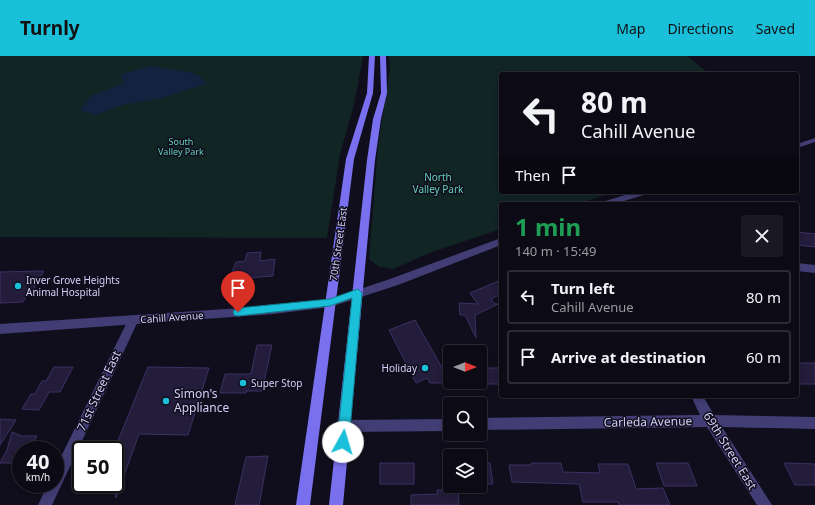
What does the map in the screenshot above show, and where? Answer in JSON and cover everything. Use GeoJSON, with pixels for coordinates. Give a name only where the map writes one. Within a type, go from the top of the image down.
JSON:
{"type":"FeatureCollection","features":[{"type":"Feature","properties":{"kind":"main road","name":"70th Street East"},"geometry":{"type":"LineString","coordinates":[[303,505],[350,159],[370,93],[372,56]]}},
{"type":"Feature","properties":{"kind":"main road"},"geometry":{"type":"LineString","coordinates":[[336,505],[371,160],[377,119],[384,93],[383,56]]}},
{"type":"Feature","properties":{"kind":"street"},"geometry":{"type":"LineString","coordinates":[[799,145],[815,140]]}},
{"type":"Feature","properties":{"kind":"street"},"geometry":{"type":"LineString","coordinates":[[612,202],[638,194]]}},
{"type":"Feature","properties":{"kind":"street","name":"Cahill Avenue"},"geometry":{"type":"LineString","coordinates":[[0,329],[273,310],[330,303],[394,282],[499,242]]}},
{"type":"Feature","properties":{"kind":"street"},"geometry":{"type":"LineString","coordinates":[[799,267],[815,269]]}},
{"type":"Feature","properties":{"kind":"street","name":"71st Street East"},"geometry":{"type":"LineString","coordinates":[[64,465],[133,320]]}},
{"type":"Feature","properties":{"kind":"street","name":"69th Street East"},"geometry":{"type":"LineString","coordinates":[[698,398],[710,421],[765,505]]}},
{"type":"Feature","properties":{"kind":"street","name":"Carleda Avenue"},"geometry":{"type":"LineString","coordinates":[[487,424],[710,421],[815,423]]}},
{"type":"Feature","properties":{"kind":"street"},"geometry":{"type":"LineString","coordinates":[[344,426],[443,425]]}},
{"type":"Feature","properties":{"kind":"street","name":"71st Street East"},"geometry":{"type":"LineString","coordinates":[[45,505],[51,493]]}},
{"type":"Feature","properties":{"kind":"green space","name":"South Valley Park"},"geometry":{"type":"Polygon","coordinates":[[[0,56],[363,56],[354,105],[340,154],[327,238],[0,237],[0,56]]]}},
{"type":"Feature","properties":{"kind":"green space","name":"North Valley Park"},"geometry":{"type":"Polygon","coordinates":[[[389,56],[687,56],[707,72],[499,72],[499,194],[608,194],[583,202],[499,202],[499,230],[432,252],[393,269],[379,267],[369,259],[378,146],[390,69],[389,56]]]}},
{"type":"Feature","properties":{"kind":"water"},"geometry":{"type":"Polygon","coordinates":[[[150,66],[194,73],[208,83],[159,99],[125,104],[95,115],[80,110],[91,96],[124,83],[120,75],[150,66]]]}},
{"type":"Feature","properties":{"kind":"building"},"geometry":{"type":"Polygon","coordinates":[[[799,232],[815,234],[815,247],[799,245],[799,232]]]}},
{"type":"Feature","properties":{"kind":"building"},"geometry":{"type":"Polygon","coordinates":[[[261,252],[260,261],[275,259],[273,276],[234,279],[232,272],[236,262],[245,261],[247,253],[261,252]]]}},
{"type":"Feature","properties":{"kind":"building","name":"Inver Grove Heights Animal Hospital"},"geometry":{"type":"Polygon","coordinates":[[[44,271],[30,295],[27,295],[23,302],[0,303],[0,272],[44,271]]]}},
{"type":"Feature","properties":{"kind":"building"},"geometry":{"type":"Polygon","coordinates":[[[499,281],[499,295],[491,299],[495,304],[498,304],[475,315],[476,338],[465,315],[460,315],[459,303],[478,304],[470,293],[499,281]]]}},
{"type":"Feature","properties":{"kind":"building"},"geometry":{"type":"Polygon","coordinates":[[[415,320],[443,369],[443,383],[430,383],[427,378],[416,383],[389,330],[415,320]]]}},
{"type":"Feature","properties":{"kind":"building","name":"Super Stop"},"geometry":{"type":"Polygon","coordinates":[[[257,345],[272,345],[262,391],[246,391],[246,393],[220,393],[225,374],[251,374],[257,345]]]}},
{"type":"Feature","properties":{"kind":"building"},"geometry":{"type":"Polygon","coordinates":[[[799,363],[815,363],[815,384],[799,384],[799,363]]]}},
{"type":"Feature","properties":{"kind":"building"},"geometry":{"type":"Polygon","coordinates":[[[54,367],[73,367],[60,392],[49,392],[39,410],[22,409],[31,394],[35,394],[42,381],[46,381],[54,367]]]}},
{"type":"Feature","properties":{"kind":"building","name":"Simon's Appliance"},"geometry":{"type":"Polygon","coordinates":[[[148,367],[209,368],[188,435],[139,434],[124,476],[124,441],[118,441],[148,367]]]}},
{"type":"Feature","properties":{"kind":"building"},"geometry":{"type":"Polygon","coordinates":[[[487,368],[499,368],[499,384],[487,384],[487,368]]]}},
{"type":"Feature","properties":{"kind":"building"},"geometry":{"type":"Polygon","coordinates":[[[0,419],[16,420],[0,445],[0,419]]]}},
{"type":"Feature","properties":{"kind":"building"},"geometry":{"type":"Polygon","coordinates":[[[12,432],[22,436],[37,436],[34,441],[12,441],[12,463],[0,463],[7,450],[12,432]]]}},
{"type":"Feature","properties":{"kind":"building"},"geometry":{"type":"Polygon","coordinates":[[[268,456],[259,505],[235,505],[246,457],[268,456]]]}},
{"type":"Feature","properties":{"kind":"building"},"geometry":{"type":"Polygon","coordinates":[[[380,463],[414,463],[414,484],[380,484],[380,463]]]}},
{"type":"Feature","properties":{"kind":"building"},"geometry":{"type":"Polygon","coordinates":[[[487,463],[490,463],[493,484],[487,484],[487,463]]]}},
{"type":"Feature","properties":{"kind":"building"},"geometry":{"type":"Polygon","coordinates":[[[531,463],[561,463],[563,472],[600,473],[598,464],[628,464],[636,489],[663,488],[670,505],[619,505],[618,502],[583,502],[579,484],[512,482],[509,465],[532,465],[531,463]]]}},
{"type":"Feature","properties":{"kind":"building"},"geometry":{"type":"Polygon","coordinates":[[[656,463],[688,463],[697,486],[664,486],[656,463]]]}},
{"type":"Feature","properties":{"kind":"building"},"geometry":{"type":"Polygon","coordinates":[[[784,463],[815,464],[815,485],[795,485],[784,463]]]}},
{"type":"Feature","properties":{"kind":"building"},"geometry":{"type":"Polygon","coordinates":[[[437,490],[443,490],[443,493],[458,493],[459,505],[411,505],[411,495],[438,494],[437,490]]]}},
{"type":"Feature","properties":{"kind":"place","name":"Inver Grove Heights Animal Hospital"},"geometry":{"type":"Point","coordinates":[18,286]}},
{"type":"Feature","properties":{"kind":"place","name":"Holiday"},"geometry":{"type":"Point","coordinates":[425,368]}},
{"type":"Feature","properties":{"kind":"place","name":"Super Stop"},"geometry":{"type":"Point","coordinates":[243,383]}},
{"type":"Feature","properties":{"kind":"place","name":"Simon's Appliance"},"geometry":{"type":"Point","coordinates":[166,401]}},
{"type":"Feature","properties":{"kind":"route"},"geometry":{"type":"LineString","coordinates":[[238,312],[273,310],[330,303],[358,293],[343,442]]}}]}
